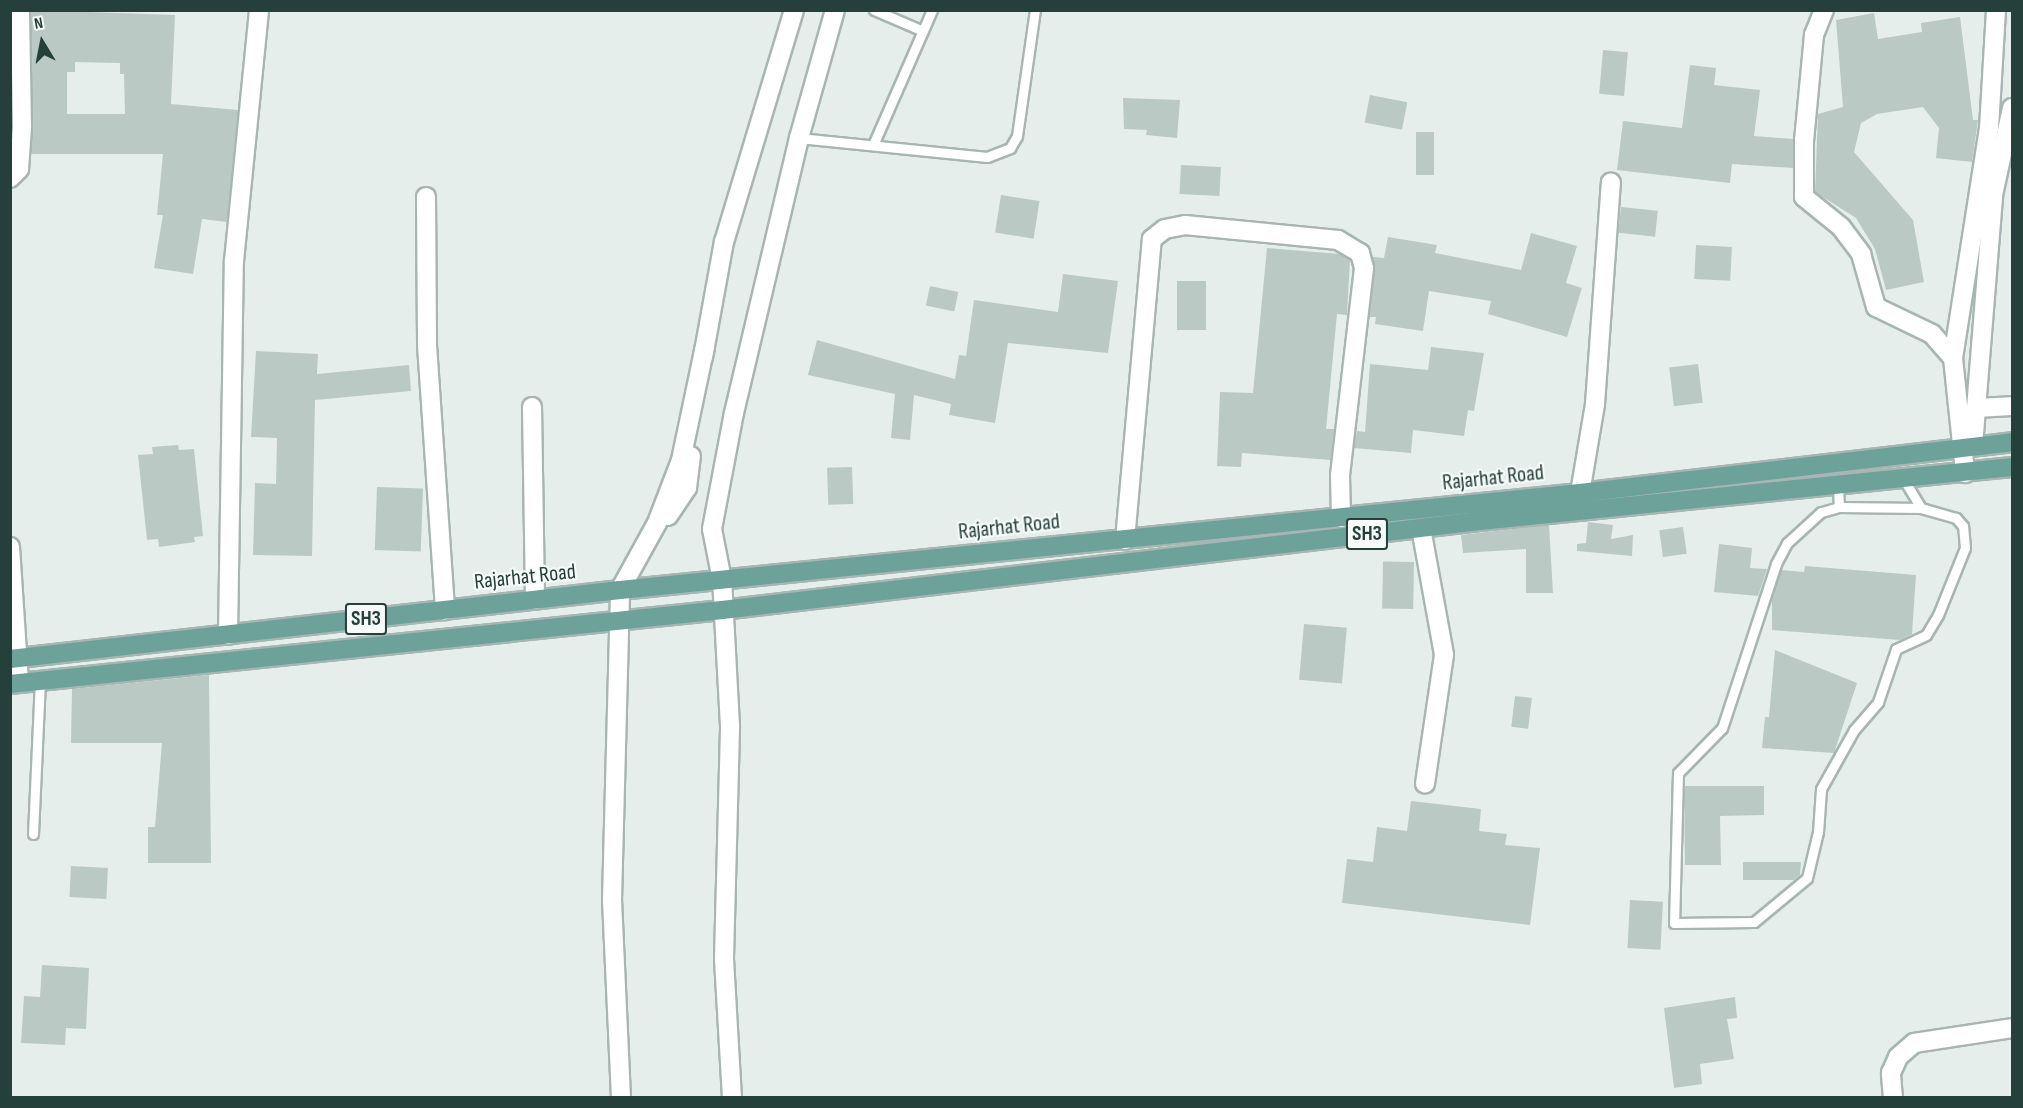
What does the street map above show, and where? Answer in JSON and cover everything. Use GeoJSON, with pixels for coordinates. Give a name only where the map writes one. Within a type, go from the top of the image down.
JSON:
{"type":"FeatureCollection","features":[{"type":"Feature","properties":{"kind":"main road","name":"Rajarhat Road"},"geometry":{"type":"LineString","coordinates":[[15,659],[620,590],[1580,493],[2013,442]]}},
{"type":"Feature","properties":{"kind":"main road","name":"Rajarhat Road"},"geometry":{"type":"LineString","coordinates":[[15,683],[722,610],[1421,528],[1838,483],[1904,480],[2013,467]]}},
{"type":"Feature","properties":{"kind":"street"},"geometry":{"type":"LineString","coordinates":[[10,177],[19,169],[22,127],[20,10]]}},
{"type":"Feature","properties":{"kind":"street"},"geometry":{"type":"LineString","coordinates":[[621,1098],[612,900],[620,590],[687,488],[705,346],[724,243],[794,10]]}},
{"type":"Feature","properties":{"kind":"street"},"geometry":{"type":"LineString","coordinates":[[732,1098],[724,958],[730,726],[722,580],[712,529],[734,413],[799,138],[835,10]]}},
{"type":"Feature","properties":{"kind":"street"},"geometry":{"type":"LineString","coordinates":[[1824,10],[1814,35],[1804,140],[1804,197],[1841,227],[1861,254],[1876,307],[1932,334],[1953,358]]}},
{"type":"Feature","properties":{"kind":"street"},"geometry":{"type":"LineString","coordinates":[[1968,447],[1953,358],[1989,128],[1996,10]]}},
{"type":"Feature","properties":{"kind":"street"},"geometry":{"type":"LineString","coordinates":[[228,634],[234,261],[259,11]]}},
{"type":"Feature","properties":{"kind":"street"},"geometry":{"type":"LineString","coordinates":[[1965,473],[1976,408],[1993,195],[2013,108]]}},
{"type":"Feature","properties":{"kind":"street"},"geometry":{"type":"LineString","coordinates":[[1580,493],[1595,404],[1611,183]]}},
{"type":"Feature","properties":{"kind":"street"},"geometry":{"type":"LineString","coordinates":[[426,197],[427,345],[445,610]]}},
{"type":"Feature","properties":{"kind":"street"},"geometry":{"type":"LineString","coordinates":[[1125,540],[1152,239],[1164,229],[1185,225],[1338,240],[1360,253],[1364,267],[1340,476],[1341,518]]}},
{"type":"Feature","properties":{"kind":"street"},"geometry":{"type":"LineString","coordinates":[[1976,408],[2013,406]]}},
{"type":"Feature","properties":{"kind":"street"},"geometry":{"type":"LineString","coordinates":[[532,407],[535,600]]}},
{"type":"Feature","properties":{"kind":"street"},"geometry":{"type":"LineString","coordinates":[[1421,528],[1444,655],[1425,784]]}},
{"type":"Feature","properties":{"kind":"street"},"geometry":{"type":"LineString","coordinates":[[10,547],[15,683]]}},
{"type":"Feature","properties":{"kind":"street"},"geometry":{"type":"LineString","coordinates":[[1893,1098],[1892,1074],[1898,1057],[1914,1043],[2013,1028]]}},
{"type":"Feature","properties":{"kind":"lane"},"geometry":{"type":"LineString","coordinates":[[874,10],[923,32]]}},
{"type":"Feature","properties":{"kind":"lane"},"geometry":{"type":"LineString","coordinates":[[873,145],[932,10]]}},
{"type":"Feature","properties":{"kind":"lane"},"geometry":{"type":"LineString","coordinates":[[799,138],[987,157],[1010,148],[1017,136],[1035,10]]}},
{"type":"Feature","properties":{"kind":"lane"},"geometry":{"type":"LineString","coordinates":[[1904,480],[1921,508]]}},
{"type":"Feature","properties":{"kind":"lane"},"geometry":{"type":"LineString","coordinates":[[1838,483],[1839,507]]}},
{"type":"Feature","properties":{"kind":"lane"},"geometry":{"type":"LineString","coordinates":[[1839,507],[1921,508],[1956,518],[1963,526],[1965,548],[1938,615],[1926,635],[1896,649],[1878,702],[1854,730],[1821,789],[1818,832],[1807,878],[1754,922],[1674,923],[1678,773],[1722,728],[1754,625],[1787,543],[1821,512],[1839,507]]}},
{"type":"Feature","properties":{"kind":"lane"},"geometry":{"type":"LineString","coordinates":[[33,834],[40,681]]}},
{"type":"Feature","properties":{"kind":"building"},"geometry":{"type":"Polygon","coordinates":[[[31,10],[175,15],[171,104],[238,110],[227,222],[202,219],[193,274],[154,268],[163,215],[157,215],[163,154],[31,154],[31,10]],[[75,62],[75,72],[67,72],[67,114],[125,114],[124,74],[120,74],[120,63],[75,62]]]}},
{"type":"Feature","properties":{"kind":"building"},"geometry":{"type":"Polygon","coordinates":[[[1874,13],[1878,39],[1922,32],[1921,23],[1960,17],[1973,120],[1978,120],[1972,162],[1936,158],[1939,128],[1923,107],[1877,114],[1861,123],[1854,152],[1913,220],[1924,282],[1886,290],[1875,249],[1856,218],[1815,192],[1818,114],[1843,107],[1836,20],[1874,13]]]}},
{"type":"Feature","properties":{"kind":"building"},"geometry":{"type":"Polygon","coordinates":[[[1603,50],[1628,52],[1624,96],[1599,94],[1603,50]]]}},
{"type":"Feature","properties":{"kind":"building"},"geometry":{"type":"Polygon","coordinates":[[[1690,65],[1716,68],[1714,85],[1760,90],[1754,136],[1793,139],[1793,168],[1732,164],[1730,183],[1617,170],[1623,121],[1682,128],[1690,65]]]}},
{"type":"Feature","properties":{"kind":"building"},"geometry":{"type":"Polygon","coordinates":[[[1370,95],[1407,102],[1402,130],[1365,122],[1370,95]]]}},
{"type":"Feature","properties":{"kind":"building"},"geometry":{"type":"Polygon","coordinates":[[[1123,98],[1180,100],[1177,138],[1146,135],[1147,130],[1124,129],[1123,98]]]}},
{"type":"Feature","properties":{"kind":"building"},"geometry":{"type":"Polygon","coordinates":[[[1416,132],[1434,132],[1434,175],[1416,175],[1416,132]]]}},
{"type":"Feature","properties":{"kind":"building"},"geometry":{"type":"Polygon","coordinates":[[[1181,165],[1221,167],[1219,196],[1179,194],[1181,165]]]}},
{"type":"Feature","properties":{"kind":"building"},"geometry":{"type":"Polygon","coordinates":[[[1001,195],[1040,201],[1034,239],[995,233],[1001,195]]]}},
{"type":"Feature","properties":{"kind":"building"},"geometry":{"type":"Polygon","coordinates":[[[1621,207],[1658,211],[1655,237],[1618,233],[1621,207]]]}},
{"type":"Feature","properties":{"kind":"building"},"geometry":{"type":"Polygon","coordinates":[[[1531,233],[1577,246],[1566,283],[1582,288],[1567,337],[1488,314],[1491,301],[1429,291],[1423,331],[1375,324],[1376,317],[1370,317],[1373,257],[1384,258],[1388,237],[1437,245],[1435,253],[1521,270],[1531,233]]]}},
{"type":"Feature","properties":{"kind":"building"},"geometry":{"type":"Polygon","coordinates":[[[1696,245],[1732,247],[1730,281],[1694,279],[1696,245]]]}},
{"type":"Feature","properties":{"kind":"building"},"geometry":{"type":"Polygon","coordinates":[[[1267,248],[1340,254],[1350,260],[1347,315],[1337,314],[1326,429],[1334,429],[1331,460],[1242,453],[1241,467],[1217,466],[1220,392],[1253,393],[1267,248]]]}},
{"type":"Feature","properties":{"kind":"building"},"geometry":{"type":"Polygon","coordinates":[[[1063,274],[1118,281],[1108,353],[1008,343],[995,423],[949,415],[951,404],[914,395],[910,440],[891,438],[895,394],[808,375],[817,340],[955,379],[959,355],[966,356],[974,300],[1058,312],[1063,274]]]}},
{"type":"Feature","properties":{"kind":"building"},"geometry":{"type":"Polygon","coordinates":[[[1177,281],[1206,281],[1206,330],[1177,330],[1177,281]]]}},
{"type":"Feature","properties":{"kind":"building"},"geometry":{"type":"Polygon","coordinates":[[[930,286],[958,292],[954,312],[926,306],[930,286]]]}},
{"type":"Feature","properties":{"kind":"building"},"geometry":{"type":"Polygon","coordinates":[[[1431,347],[1484,353],[1474,411],[1468,410],[1464,436],[1413,430],[1411,453],[1354,448],[1357,431],[1365,432],[1370,364],[1428,370],[1431,347]]]}},
{"type":"Feature","properties":{"kind":"building"},"geometry":{"type":"Polygon","coordinates":[[[256,351],[318,354],[317,374],[409,365],[411,391],[315,400],[312,556],[253,555],[255,483],[276,484],[277,438],[251,437],[256,351]]]}},
{"type":"Feature","properties":{"kind":"building"},"geometry":{"type":"Polygon","coordinates":[[[1698,364],[1703,403],[1674,406],[1669,368],[1698,364]]]}},
{"type":"Feature","properties":{"kind":"building"},"geometry":{"type":"Polygon","coordinates":[[[178,445],[179,450],[194,449],[203,536],[194,537],[195,542],[159,547],[158,539],[147,540],[138,455],[153,454],[152,447],[178,445]]]}},
{"type":"Feature","properties":{"kind":"building"},"geometry":{"type":"Polygon","coordinates":[[[852,467],[853,504],[828,505],[827,468],[852,467]]]}},
{"type":"Feature","properties":{"kind":"building"},"geometry":{"type":"Polygon","coordinates":[[[377,487],[423,489],[421,552],[375,550],[377,487]]]}},
{"type":"Feature","properties":{"kind":"building"},"geometry":{"type":"Polygon","coordinates":[[[1588,522],[1613,525],[1611,539],[1633,535],[1632,556],[1577,551],[1577,544],[1586,543],[1588,522]]]}},
{"type":"Feature","properties":{"kind":"building"},"geometry":{"type":"Polygon","coordinates":[[[1549,525],[1553,593],[1526,593],[1526,549],[1463,553],[1461,535],[1549,525]]]}},
{"type":"Feature","properties":{"kind":"building"},"geometry":{"type":"Polygon","coordinates":[[[1683,527],[1687,554],[1663,557],[1659,530],[1683,527]]]}},
{"type":"Feature","properties":{"kind":"building"},"geometry":{"type":"Polygon","coordinates":[[[1719,544],[1752,548],[1750,568],[1767,569],[1758,596],[1714,592],[1719,544]]]}},
{"type":"Feature","properties":{"kind":"building"},"geometry":{"type":"Polygon","coordinates":[[[1383,561],[1414,562],[1413,609],[1382,608],[1383,561]]]}},
{"type":"Feature","properties":{"kind":"building"},"geometry":{"type":"Polygon","coordinates":[[[1805,566],[1916,575],[1912,634],[1900,640],[1772,630],[1772,598],[1781,570],[1804,572],[1805,566]]]}},
{"type":"Feature","properties":{"kind":"building"},"geometry":{"type":"Polygon","coordinates":[[[1304,624],[1347,628],[1342,684],[1299,680],[1304,624]]]}},
{"type":"Feature","properties":{"kind":"building"},"geometry":{"type":"Polygon","coordinates":[[[1775,650],[1857,683],[1834,753],[1762,748],[1765,717],[1769,717],[1775,650]]]}},
{"type":"Feature","properties":{"kind":"building"},"geometry":{"type":"Polygon","coordinates":[[[209,675],[211,863],[148,863],[148,827],[155,827],[162,743],[71,743],[72,689],[209,675]]]}},
{"type":"Feature","properties":{"kind":"building"},"geometry":{"type":"Polygon","coordinates":[[[1515,696],[1532,698],[1528,729],[1511,727],[1515,696]]]}},
{"type":"Feature","properties":{"kind":"building"},"geometry":{"type":"Polygon","coordinates":[[[1684,786],[1764,786],[1764,815],[1720,816],[1721,865],[1685,865],[1684,786]]]}},
{"type":"Feature","properties":{"kind":"building"},"geometry":{"type":"Polygon","coordinates":[[[1411,801],[1481,809],[1479,831],[1507,834],[1505,845],[1540,848],[1530,925],[1342,903],[1347,859],[1373,862],[1377,827],[1407,831],[1411,801]]]}},
{"type":"Feature","properties":{"kind":"building"},"geometry":{"type":"Polygon","coordinates":[[[1743,862],[1801,862],[1800,875],[1794,880],[1743,880],[1743,862]]]}},
{"type":"Feature","properties":{"kind":"building"},"geometry":{"type":"Polygon","coordinates":[[[71,866],[108,868],[106,899],[69,897],[71,866]]]}},
{"type":"Feature","properties":{"kind":"building"},"geometry":{"type":"Polygon","coordinates":[[[1630,900],[1663,902],[1660,950],[1627,948],[1630,900]]]}},
{"type":"Feature","properties":{"kind":"building"},"geometry":{"type":"Polygon","coordinates":[[[42,965],[89,968],[86,1029],[66,1028],[65,1045],[21,1043],[24,996],[40,997],[42,965]]]}},
{"type":"Feature","properties":{"kind":"building"},"geometry":{"type":"Polygon","coordinates":[[[1735,997],[1737,1018],[1727,1019],[1734,1059],[1700,1064],[1702,1084],[1674,1088],[1664,1008],[1735,997]]]}}]}
